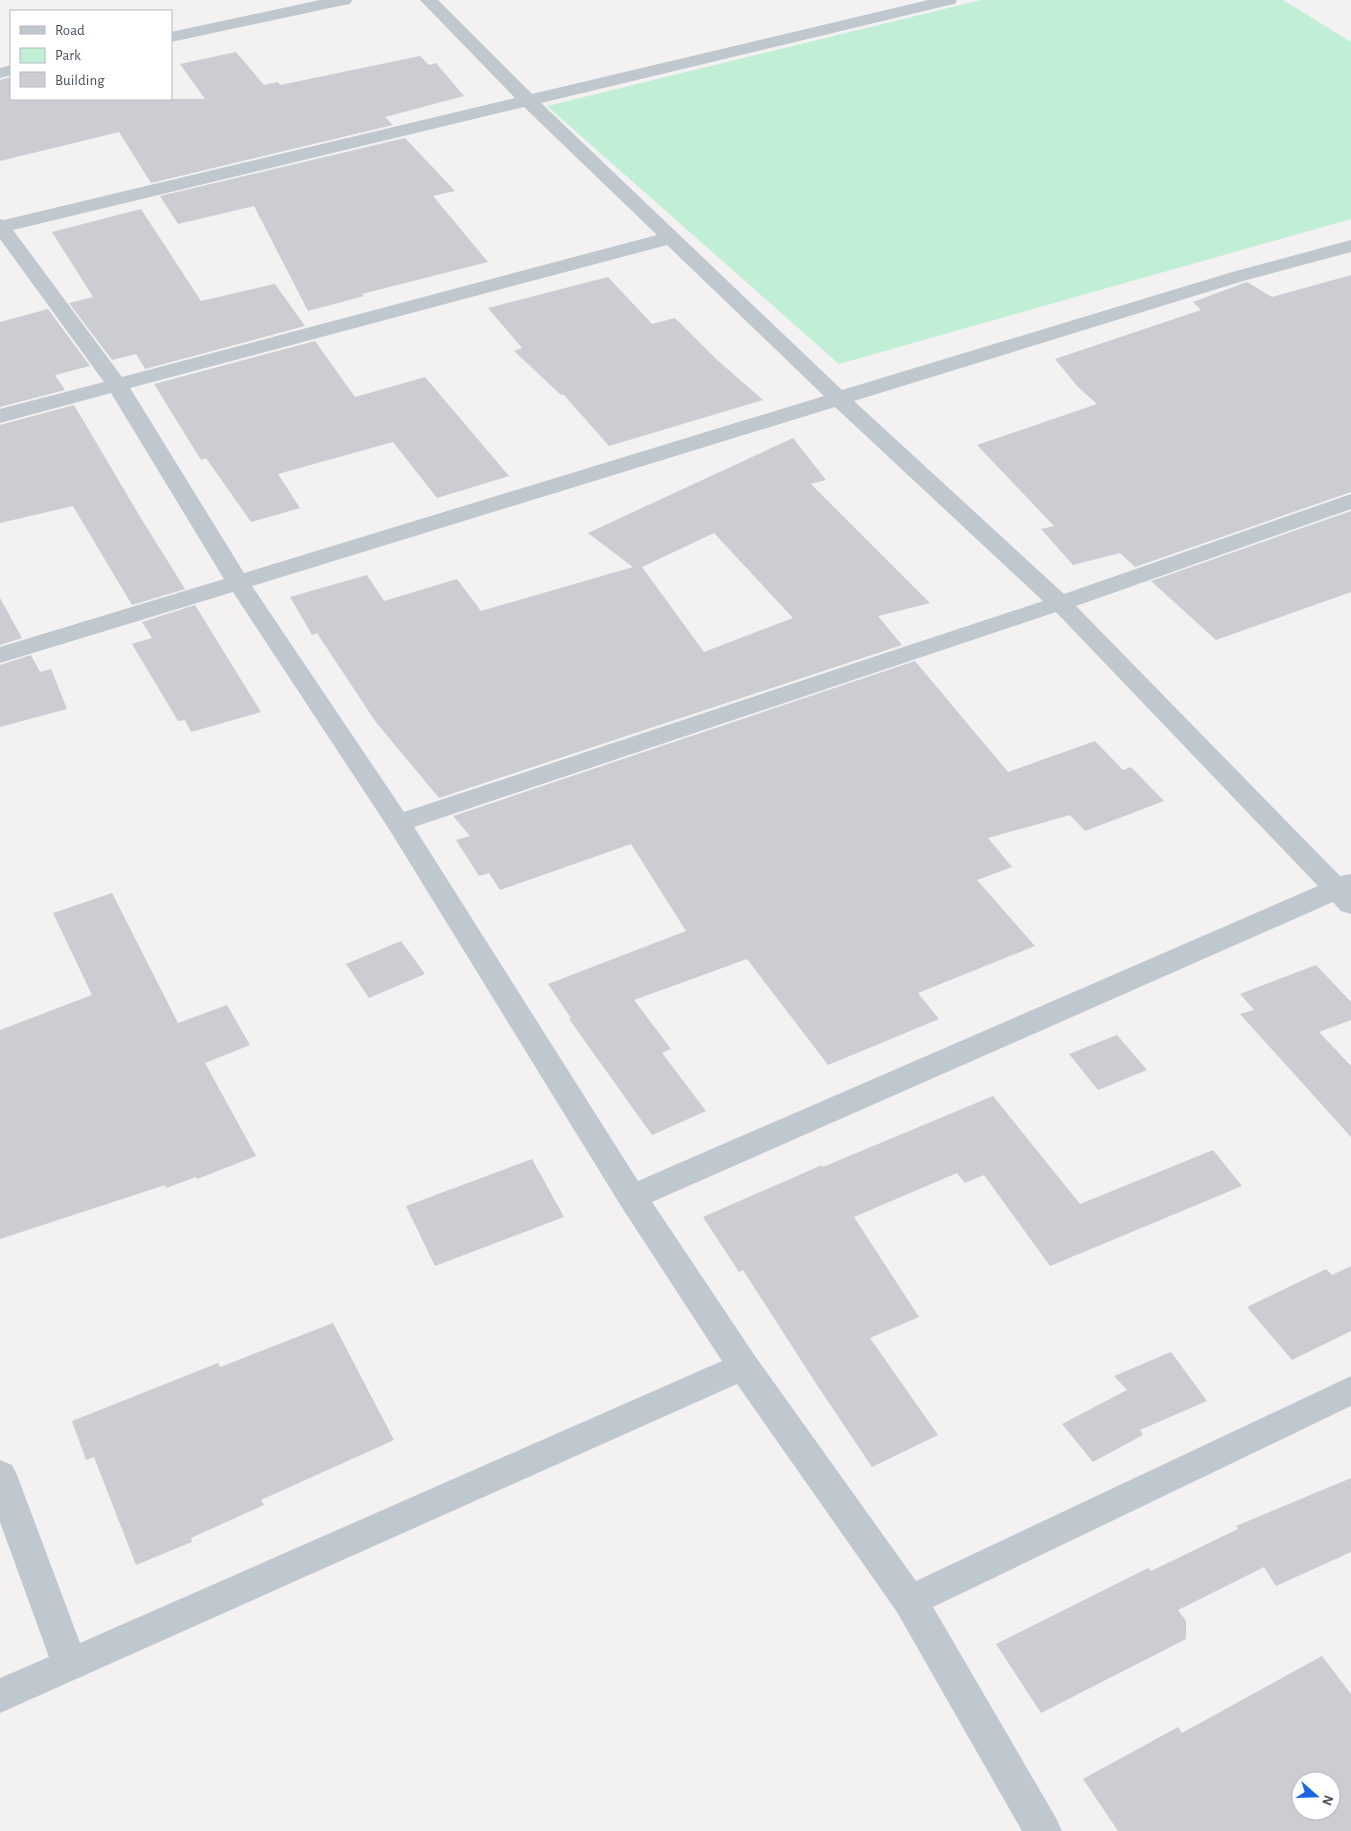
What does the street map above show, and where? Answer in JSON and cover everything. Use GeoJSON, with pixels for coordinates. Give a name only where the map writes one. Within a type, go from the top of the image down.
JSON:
{"type":"FeatureCollection","features":[{"type":"Feature","properties":{"kind":"street"},"geometry":{"type":"LineString","coordinates":[[172,36],[344,0]]}},
{"type":"Feature","properties":{"kind":"street"},"geometry":{"type":"LineString","coordinates":[[428,0],[528,101],[670,238],[838,398],[1060,603],[1346,892],[632,1197]]}},
{"type":"Feature","properties":{"kind":"street"},"geometry":{"type":"LineString","coordinates":[[949,0],[0,226],[117,385],[238,582],[398,823],[632,1197],[744,1366],[910,1601],[1042,1831]]}},
{"type":"Feature","properties":{"kind":"street"},"geometry":{"type":"LineString","coordinates":[[0,416],[670,238]]}},
{"type":"Feature","properties":{"kind":"street"},"geometry":{"type":"LineString","coordinates":[[0,655],[1236,277],[1351,246]]}},
{"type":"Feature","properties":{"kind":"street"},"geometry":{"type":"LineString","coordinates":[[398,823],[1060,603],[1351,501]]}},
{"type":"Feature","properties":{"kind":"street"},"geometry":{"type":"LineString","coordinates":[[0,1696],[744,1366]]}},
{"type":"Feature","properties":{"kind":"street"},"geometry":{"type":"LineString","coordinates":[[910,1601],[1351,1390]]}},
{"type":"Feature","properties":{"kind":"street"},"geometry":{"type":"LineString","coordinates":[[0,1474],[70,1665]]}},
{"type":"Feature","properties":{"kind":"green space"},"geometry":{"type":"Polygon","coordinates":[[[981,0],[1283,0],[1351,42],[1351,219],[839,364],[547,106],[981,0]]]}},
{"type":"Feature","properties":{"kind":"building"},"geometry":{"type":"Polygon","coordinates":[[[236,52],[264,85],[278,82],[280,85],[420,56],[429,65],[436,63],[464,96],[385,117],[393,125],[151,183],[119,132],[0,161],[0,80],[10,77],[10,100],[205,99],[180,64],[236,52]]]}},
{"type":"Feature","properties":{"kind":"building"},"geometry":{"type":"Polygon","coordinates":[[[405,138],[455,191],[433,196],[488,262],[362,294],[364,296],[308,311],[254,206],[178,224],[160,196],[405,138]]]}},
{"type":"Feature","properties":{"kind":"building"},"geometry":{"type":"Polygon","coordinates":[[[141,209],[201,301],[275,284],[305,326],[145,369],[136,354],[112,360],[69,303],[93,297],[52,232],[141,209]]]}},
{"type":"Feature","properties":{"kind":"building"},"geometry":{"type":"Polygon","coordinates":[[[1351,275],[1351,492],[1135,567],[1120,553],[1073,565],[1041,529],[1054,526],[977,445],[1097,404],[1077,386],[1055,359],[1201,310],[1193,302],[1247,282],[1272,297],[1351,275]]]}},
{"type":"Feature","properties":{"kind":"building"},"geometry":{"type":"Polygon","coordinates":[[[608,277],[652,324],[675,318],[715,358],[763,400],[609,446],[563,394],[561,395],[514,351],[522,348],[488,308],[608,277]]]}},
{"type":"Feature","properties":{"kind":"building"},"geometry":{"type":"Polygon","coordinates":[[[48,309],[90,366],[55,375],[65,390],[0,407],[0,322],[48,309]]]}},
{"type":"Feature","properties":{"kind":"building"},"geometry":{"type":"Polygon","coordinates":[[[315,341],[355,397],[425,377],[509,476],[437,498],[393,442],[278,474],[300,508],[251,522],[206,458],[201,460],[154,384],[315,341]]]}},
{"type":"Feature","properties":{"kind":"building"},"geometry":{"type":"Polygon","coordinates":[[[74,405],[185,589],[132,605],[73,506],[0,523],[0,425],[74,405]]]}},
{"type":"Feature","properties":{"kind":"building"},"geometry":{"type":"Polygon","coordinates":[[[793,438],[826,480],[811,484],[930,603],[878,616],[902,645],[439,798],[375,721],[317,633],[312,635],[290,597],[367,575],[384,601],[457,579],[481,611],[633,567],[588,533],[793,438]],[[714,533],[642,567],[704,652],[793,618],[714,533]]]}},
{"type":"Feature","properties":{"kind":"building"},"geometry":{"type":"Polygon","coordinates":[[[1351,511],[1351,592],[1216,640],[1151,581],[1351,511]]]}},
{"type":"Feature","properties":{"kind":"building"},"geometry":{"type":"Polygon","coordinates":[[[0,598],[22,638],[0,645],[0,598]]]}},
{"type":"Feature","properties":{"kind":"building"},"geometry":{"type":"Polygon","coordinates":[[[195,605],[261,712],[191,732],[185,720],[178,721],[132,644],[152,638],[142,622],[195,605]]]}},
{"type":"Feature","properties":{"kind":"building"},"geometry":{"type":"Polygon","coordinates":[[[31,655],[40,672],[51,669],[67,709],[0,727],[0,665],[31,655]]]}},
{"type":"Feature","properties":{"kind":"building"},"geometry":{"type":"Polygon","coordinates":[[[915,661],[1008,772],[1095,741],[1123,770],[1131,767],[1164,801],[1085,831],[1070,815],[988,838],[1012,867],[977,880],[1035,946],[918,993],[939,1019],[828,1065],[747,959],[634,1000],[671,1049],[662,1053],[706,1111],[652,1135],[569,1019],[571,1018],[548,984],[686,931],[631,844],[500,890],[489,873],[479,876],[456,840],[470,836],[453,816],[915,661]]]}},
{"type":"Feature","properties":{"kind":"building"},"geometry":{"type":"Polygon","coordinates":[[[112,893],[178,1023],[227,1005],[250,1045],[205,1063],[256,1156],[197,1179],[196,1177],[166,1188],[165,1185],[0,1239],[0,1030],[92,995],[53,913],[112,893]]]}},
{"type":"Feature","properties":{"kind":"building"},"geometry":{"type":"Polygon","coordinates":[[[401,941],[425,974],[369,998],[346,964],[401,941]]]}},
{"type":"Feature","properties":{"kind":"building"},"geometry":{"type":"Polygon","coordinates":[[[1316,965],[1351,1002],[1351,1020],[1319,1032],[1351,1066],[1351,1137],[1240,1014],[1254,1010],[1240,994],[1316,965]]]}},
{"type":"Feature","properties":{"kind":"building"},"geometry":{"type":"Polygon","coordinates":[[[1117,1035],[1147,1070],[1098,1090],[1069,1054],[1117,1035]]]}},
{"type":"Feature","properties":{"kind":"building"},"geometry":{"type":"Polygon","coordinates":[[[993,1096],[1080,1204],[1213,1150],[1242,1186],[1050,1266],[984,1175],[965,1183],[957,1173],[854,1217],[919,1317],[870,1338],[938,1435],[872,1467],[743,1270],[739,1272],[703,1217],[822,1165],[823,1167],[993,1096]]]}},
{"type":"Feature","properties":{"kind":"building"},"geometry":{"type":"Polygon","coordinates":[[[532,1159],[564,1217],[435,1266],[406,1206],[532,1159]]]}},
{"type":"Feature","properties":{"kind":"building"},"geometry":{"type":"Polygon","coordinates":[[[1351,1266],[1351,1331],[1292,1360],[1247,1307],[1326,1269],[1332,1275],[1351,1266]]]}},
{"type":"Feature","properties":{"kind":"building"},"geometry":{"type":"Polygon","coordinates":[[[333,1323],[394,1440],[261,1500],[264,1505],[191,1538],[192,1542],[136,1565],[94,1457],[86,1460],[72,1421],[218,1363],[220,1367],[333,1323]]]}},
{"type":"Feature","properties":{"kind":"building"},"geometry":{"type":"Polygon","coordinates":[[[1171,1352],[1207,1401],[1140,1430],[1143,1435],[1093,1462],[1062,1424],[1127,1390],[1114,1376],[1171,1352]]]}},
{"type":"Feature","properties":{"kind":"building"},"geometry":{"type":"Polygon","coordinates":[[[1351,1478],[1351,1552],[1276,1586],[1264,1567],[1178,1610],[1186,1621],[1186,1639],[1041,1713],[996,1644],[1148,1568],[1151,1571],[1238,1529],[1236,1526],[1351,1478]]]}},
{"type":"Feature","properties":{"kind":"building"},"geometry":{"type":"Polygon","coordinates":[[[1322,1656],[1351,1694],[1351,1831],[1118,1831],[1083,1779],[1178,1727],[1182,1733],[1322,1656]]]}}]}
